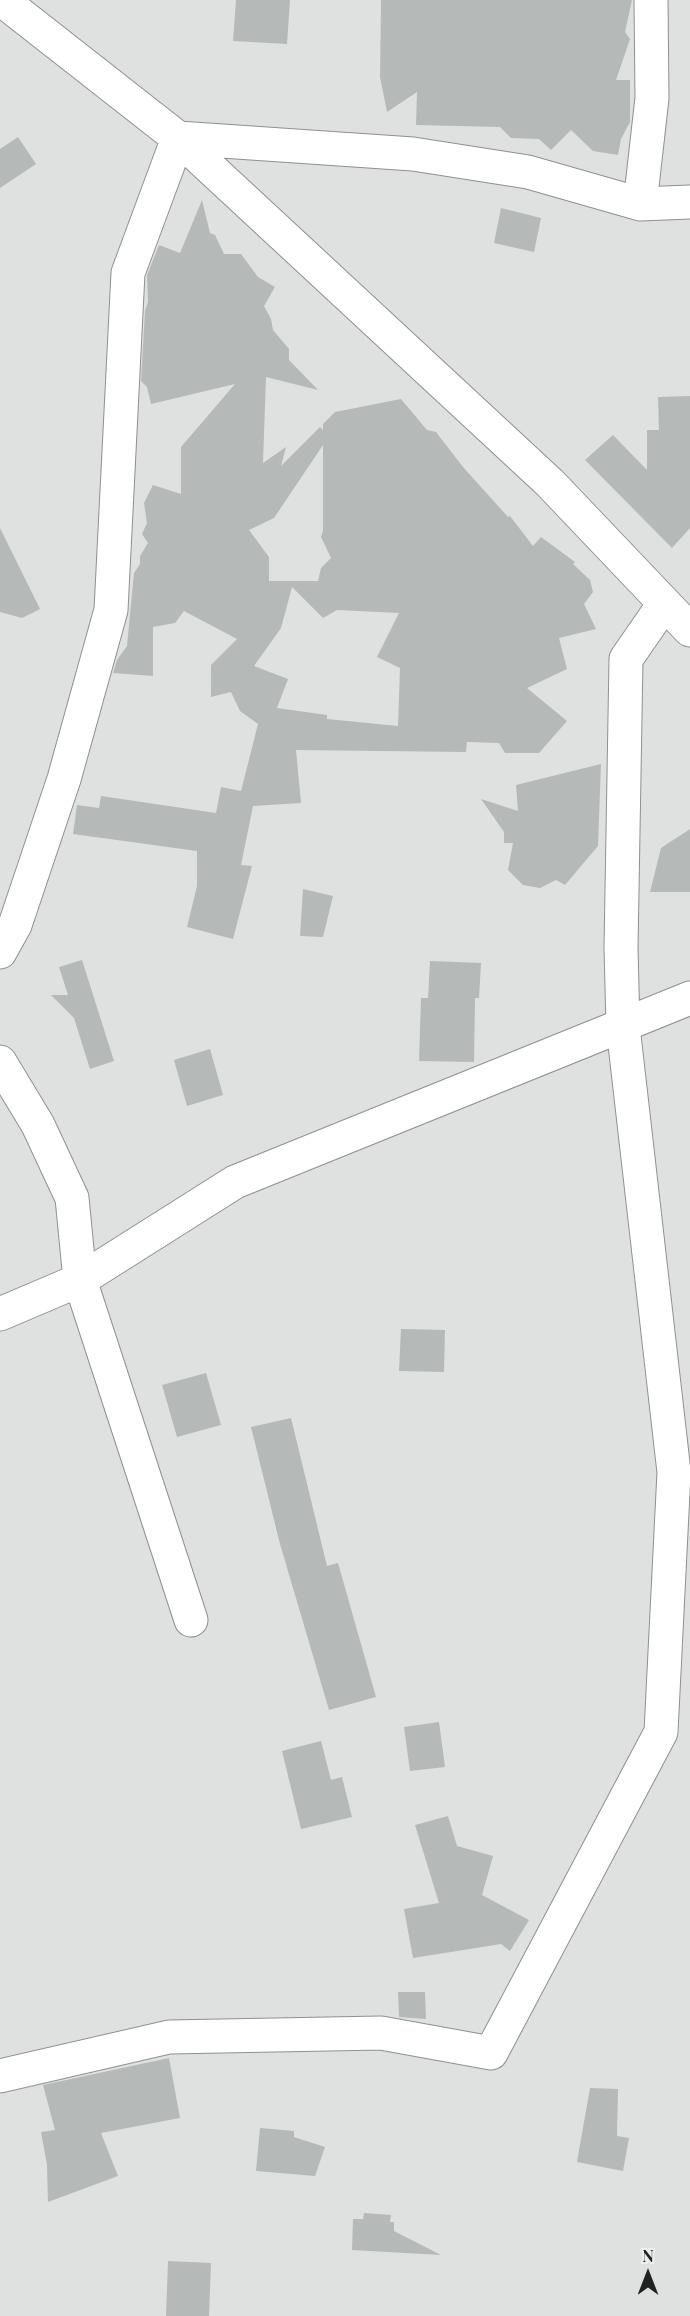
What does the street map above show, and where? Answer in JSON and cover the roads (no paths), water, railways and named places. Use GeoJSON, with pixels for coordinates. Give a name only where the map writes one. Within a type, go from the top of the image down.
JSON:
{"type":"FeatureCollection","features":[{"type":"Feature","properties":{"kind":"street"},"geometry":{"type":"LineString","coordinates":[[2,0],[178,138],[550,483],[690,630]]}},
{"type":"Feature","properties":{"kind":"street"},"geometry":{"type":"LineString","coordinates":[[640,204],[652,98],[651,0]]}},
{"type":"Feature","properties":{"kind":"street"},"geometry":{"type":"LineString","coordinates":[[178,138],[413,154],[528,172],[640,204],[690,202]]}},
{"type":"Feature","properties":{"kind":"street"},"geometry":{"type":"LineString","coordinates":[[0,952],[15,925],[64,779],[111,610],[128,273],[178,138]]}},
{"type":"Feature","properties":{"kind":"street"},"geometry":{"type":"LineString","coordinates":[[0,2076],[169,2037],[381,2033],[491,2053],[662,1732],[674,1472],[623,1027],[621,948],[626,659],[664,604]]}},
{"type":"Feature","properties":{"kind":"street"},"geometry":{"type":"LineString","coordinates":[[0,1314],[80,1280],[235,1182],[690,998]]}},
{"type":"Feature","properties":{"kind":"street"},"geometry":{"type":"LineString","coordinates":[[0,1062],[38,1125],[72,1198],[80,1280],[191,1620]]}}]}
